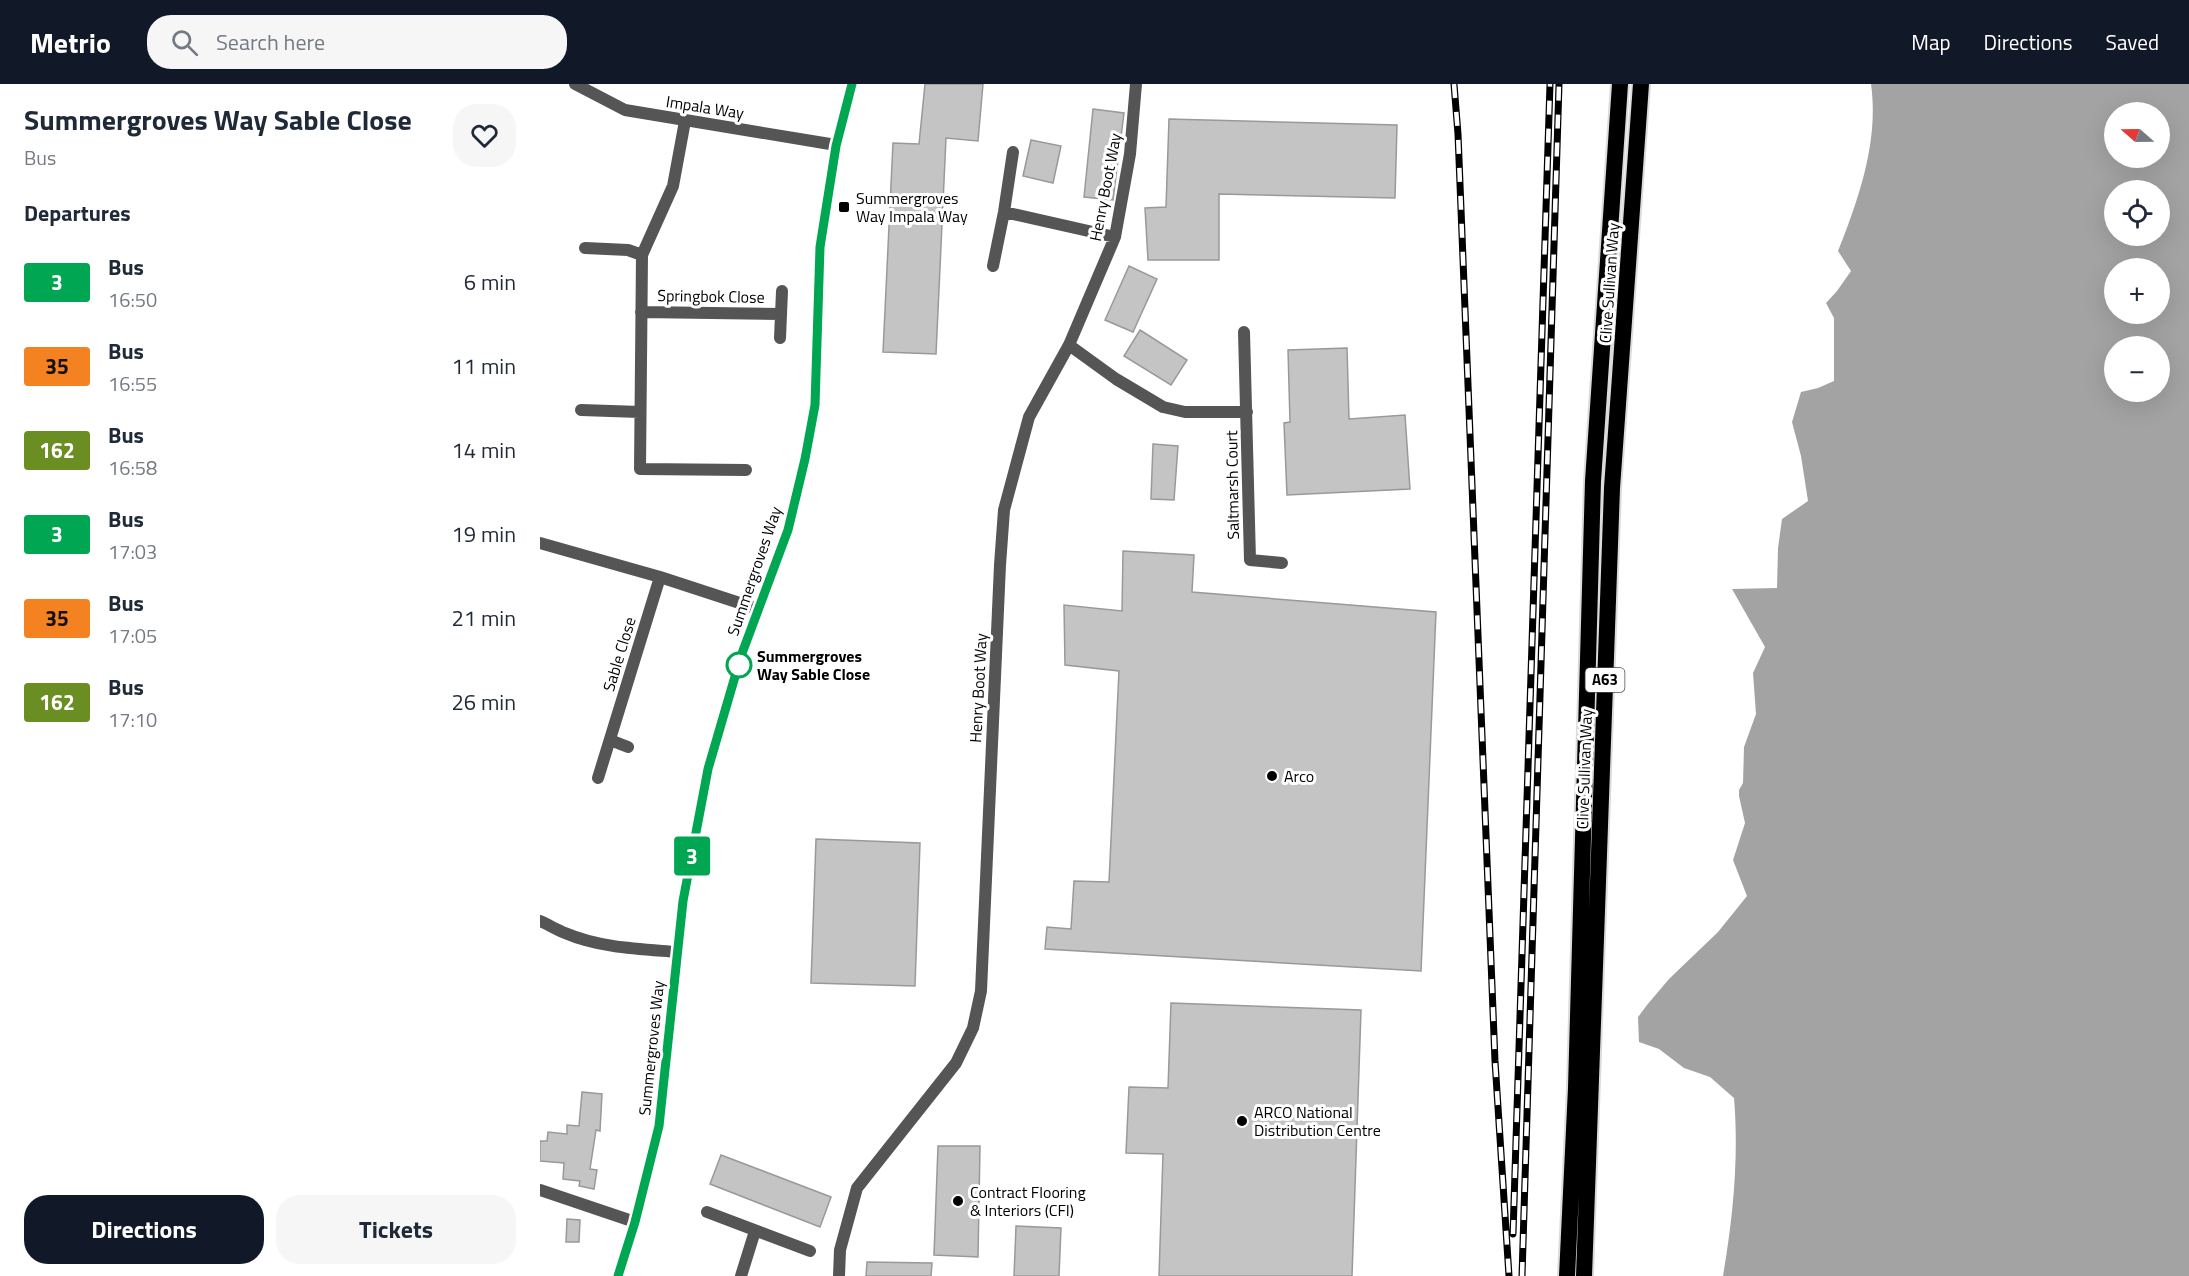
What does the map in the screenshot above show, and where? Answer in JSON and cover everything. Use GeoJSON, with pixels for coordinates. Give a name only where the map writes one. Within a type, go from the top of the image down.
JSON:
{"type":"FeatureCollection","features":[{"type":"Feature","properties":{"kind":"highway","name":"Clive Sullivan Way"},"geometry":{"type":"LineString","coordinates":[[1567,1276],[1576,1088],[1593,481],[1620,84]]}},
{"type":"Feature","properties":{"kind":"highway","name":"Clive Sullivan Way"},"geometry":{"type":"LineString","coordinates":[[1584,1276],[1612,488],[1641,84]]}},
{"type":"Feature","properties":{"kind":"street","name":"Impala Way"},"geometry":{"type":"LineString","coordinates":[[575,84],[625,110],[836,146]]}},
{"type":"Feature","properties":{"kind":"street","name":"Summergroves Way"},"geometry":{"type":"LineString","coordinates":[[618,1276],[635,1222],[659,1126],[683,901],[708,769],[741,656],[788,530],[805,459],[815,405],[820,247],[836,146],[852,84]]}},
{"type":"Feature","properties":{"kind":"street","name":"Henry Boot Way"},"geometry":{"type":"LineString","coordinates":[[839,1276],[840,1250],[857,1188],[956,1063],[973,1028],[981,991],[1004,510],[1029,417],[1069,345],[1115,237],[1130,154],[1136,84]]}},
{"type":"Feature","properties":{"kind":"street","name":"Springbok Close"},"geometry":{"type":"LineString","coordinates":[[685,121],[673,186],[642,255],[639,469],[746,470]]}},
{"type":"Feature","properties":{"kind":"street"},"geometry":{"type":"LineString","coordinates":[[993,266],[1013,152]]}},
{"type":"Feature","properties":{"kind":"street"},"geometry":{"type":"LineString","coordinates":[[1004,212],[1115,237]]}},
{"type":"Feature","properties":{"kind":"street"},"geometry":{"type":"LineString","coordinates":[[585,248],[628,250],[642,255]]}},
{"type":"Feature","properties":{"kind":"street","name":"Springbok Close"},"geometry":{"type":"LineString","coordinates":[[780,339],[782,291]]}},
{"type":"Feature","properties":{"kind":"street","name":"Springbok Close"},"geometry":{"type":"LineString","coordinates":[[641,312],[781,314]]}},
{"type":"Feature","properties":{"kind":"street","name":"Saltmarsh Court"},"geometry":{"type":"LineString","coordinates":[[1244,332],[1250,560],[1282,564]]}},
{"type":"Feature","properties":{"kind":"street","name":"Saltmarsh Court"},"geometry":{"type":"LineString","coordinates":[[1069,345],[1116,379],[1163,407],[1185,412],[1247,412]]}},
{"type":"Feature","properties":{"kind":"street"},"geometry":{"type":"LineString","coordinates":[[581,410],[640,412]]}},
{"type":"Feature","properties":{"kind":"street"},"geometry":{"type":"LineString","coordinates":[[540,543],[660,577],[758,609]]}},
{"type":"Feature","properties":{"kind":"street","name":"Sable Close"},"geometry":{"type":"LineString","coordinates":[[598,778],[660,577]]}},
{"type":"Feature","properties":{"kind":"street"},"geometry":{"type":"LineString","coordinates":[[610,740],[628,747]]}},
{"type":"Feature","properties":{"kind":"street"},"geometry":{"type":"LineString","coordinates":[[540,921],[566,934],[588,940],[611,945],[677,952]]}},
{"type":"Feature","properties":{"kind":"street"},"geometry":{"type":"LineString","coordinates":[[540,1190],[635,1222]]}},
{"type":"Feature","properties":{"kind":"street"},"geometry":{"type":"LineString","coordinates":[[707,1212],[810,1251]]}},
{"type":"Feature","properties":{"kind":"street"},"geometry":{"type":"LineString","coordinates":[[741,1276],[755,1231]]}},
{"type":"Feature","properties":{"kind":"shaded area"},"geometry":{"type":"Polygon","coordinates":[[[1871,84],[2189,84],[2189,1276],[1723,1276],[1734,1187],[1736,1143],[1734,1098],[1710,1077],[1684,1068],[1659,1049],[1639,1042],[1638,1017],[1669,979],[1718,932],[1747,896],[1733,860],[1745,823],[1739,790],[1743,783],[1744,747],[1756,714],[1753,673],[1765,647],[1732,589],[1777,588],[1778,548],[1782,519],[1808,501],[1801,456],[1792,422],[1801,392],[1834,381],[1834,318],[1826,303],[1851,271],[1838,251],[1860,190],[1870,148],[1871,84]]]}},
{"type":"Feature","properties":{"kind":"building"},"geometry":{"type":"Polygon","coordinates":[[[925,84],[983,84],[978,141],[946,138],[936,354],[883,352],[893,143],[919,144],[925,84]]]}},
{"type":"Feature","properties":{"kind":"building"},"geometry":{"type":"Polygon","coordinates":[[[1093,109],[1124,113],[1113,200],[1084,197],[1093,109]]]}},
{"type":"Feature","properties":{"kind":"building"},"geometry":{"type":"Polygon","coordinates":[[[1169,119],[1397,125],[1395,198],[1219,194],[1219,260],[1148,260],[1145,208],[1166,207],[1169,119]]]}},
{"type":"Feature","properties":{"kind":"building"},"geometry":{"type":"Polygon","coordinates":[[[1031,140],[1061,146],[1053,183],[1023,176],[1031,140]]]}},
{"type":"Feature","properties":{"kind":"building"},"geometry":{"type":"Polygon","coordinates":[[[1129,266],[1157,279],[1133,332],[1105,320],[1129,266]]]}},
{"type":"Feature","properties":{"kind":"building"},"geometry":{"type":"Polygon","coordinates":[[[1140,330],[1187,360],[1171,385],[1124,356],[1140,330]]]}},
{"type":"Feature","properties":{"kind":"building"},"geometry":{"type":"Polygon","coordinates":[[[1347,348],[1349,419],[1405,415],[1410,489],[1287,495],[1284,423],[1290,422],[1288,350],[1347,348]]]}},
{"type":"Feature","properties":{"kind":"building"},"geometry":{"type":"Polygon","coordinates":[[[1153,444],[1178,446],[1174,500],[1151,499],[1153,444]]]}},
{"type":"Feature","properties":{"kind":"building","name":"Arco"},"geometry":{"type":"Polygon","coordinates":[[[1123,551],[1194,555],[1192,592],[1436,612],[1421,971],[1045,949],[1047,927],[1071,929],[1074,881],[1109,882],[1119,671],[1065,665],[1064,605],[1122,611],[1123,551]]]}},
{"type":"Feature","properties":{"kind":"building"},"geometry":{"type":"Polygon","coordinates":[[[816,839],[920,843],[915,986],[811,983],[816,839]]]}},
{"type":"Feature","properties":{"kind":"building","name":"ARCO National Distribution Centre"},"geometry":{"type":"Polygon","coordinates":[[[1171,1003],[1361,1010],[1352,1276],[1159,1276],[1163,1154],[1126,1153],[1129,1087],[1168,1088],[1171,1003]]]}},
{"type":"Feature","properties":{"kind":"building"},"geometry":{"type":"Polygon","coordinates":[[[582,1092],[602,1094],[600,1131],[596,1130],[590,1169],[597,1170],[594,1189],[579,1186],[580,1181],[563,1179],[564,1163],[540,1161],[540,1141],[547,1141],[548,1132],[567,1134],[567,1125],[579,1126],[582,1092]]]}},
{"type":"Feature","properties":{"kind":"building","name":"Contract Flooring & Interiors (CFI)"},"geometry":{"type":"Polygon","coordinates":[[[938,1146],[980,1146],[978,1257],[934,1255],[938,1146]]]}},
{"type":"Feature","properties":{"kind":"building"},"geometry":{"type":"Polygon","coordinates":[[[721,1155],[831,1197],[820,1227],[710,1184],[721,1155]]]}},
{"type":"Feature","properties":{"kind":"building"},"geometry":{"type":"Polygon","coordinates":[[[567,1219],[580,1220],[579,1242],[566,1242],[567,1219]]]}},
{"type":"Feature","properties":{"kind":"building"},"geometry":{"type":"Polygon","coordinates":[[[1016,1226],[1061,1228],[1059,1276],[1014,1276],[1016,1226]]]}},
{"type":"Feature","properties":{"kind":"building"},"geometry":{"type":"Polygon","coordinates":[[[867,1262],[932,1263],[931,1276],[866,1276],[867,1262]]]}},
{"type":"Feature","properties":{"kind":"railway"},"geometry":{"type":"LineString","coordinates":[[1454,84],[1458,134],[1495,1061],[1509,1276]]}},
{"type":"Feature","properties":{"kind":"railway"},"geometry":{"type":"LineString","coordinates":[[1513,1234],[1550,84]]}},
{"type":"Feature","properties":{"kind":"railway"},"geometry":{"type":"LineString","coordinates":[[1522,1276],[1559,84]]}},
{"type":"Feature","properties":{"kind":"bus line","name":"3"},"geometry":{"type":"LineString","coordinates":[[618,1276],[635,1222],[659,1126],[683,901],[708,769],[741,656],[788,530],[805,459],[815,405],[820,247],[836,146],[852,84]]}},
{"type":"Feature","properties":{"kind":"place","name":"Summergroves Way Impala Way"},"geometry":{"type":"Point","coordinates":[844,207]}},
{"type":"Feature","properties":{"kind":"place","name":"Summergroves Way Sable Close"},"geometry":{"type":"Point","coordinates":[739,665]}},
{"type":"Feature","properties":{"kind":"place","name":"Arco"},"geometry":{"type":"Point","coordinates":[1272,776]}},
{"type":"Feature","properties":{"kind":"place","name":"ARCO National Distribution Centre"},"geometry":{"type":"Point","coordinates":[1242,1121]}},
{"type":"Feature","properties":{"kind":"place","name":"Contract Flooring & Interiors (CFI)"},"geometry":{"type":"Point","coordinates":[958,1201]}}]}
